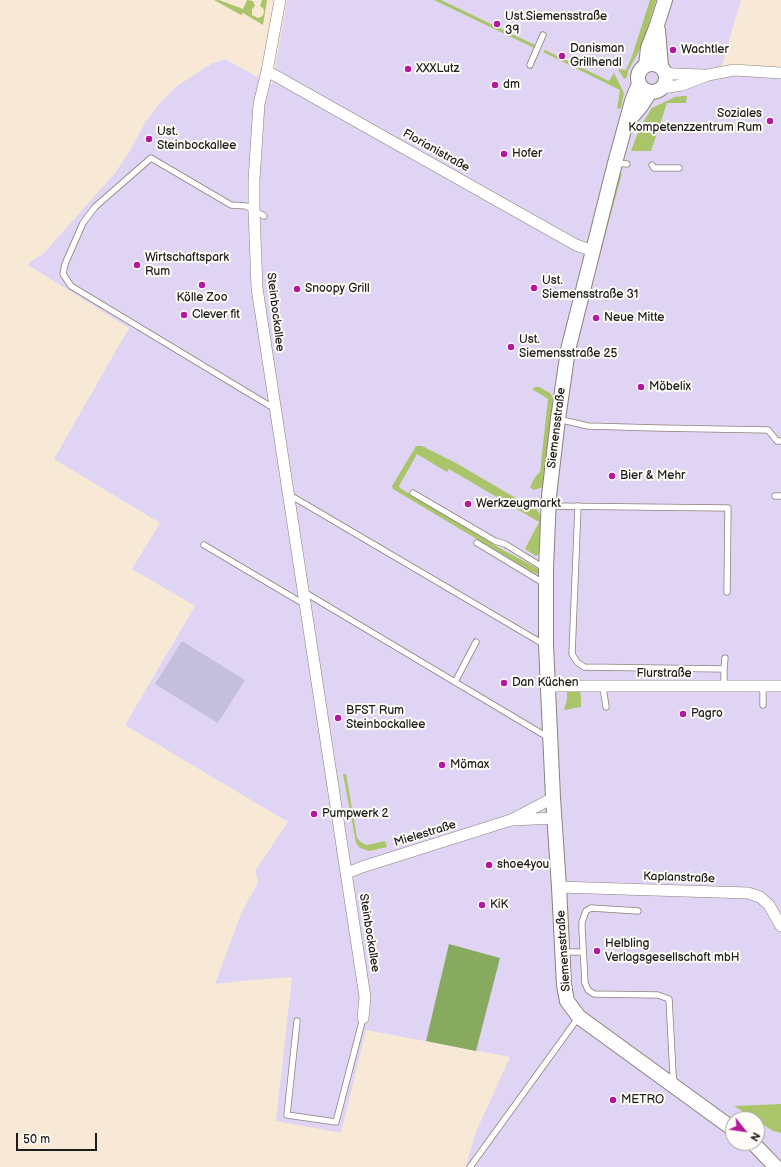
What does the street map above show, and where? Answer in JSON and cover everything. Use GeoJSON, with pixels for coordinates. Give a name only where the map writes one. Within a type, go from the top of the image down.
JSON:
{"type":"FeatureCollection","features":[{"type":"Feature","properties":{"kind":"street","name":"Steinbockallee"},"geometry":{"type":"LineString","coordinates":[[280,0],[267,71],[259,104],[254,210],[257,288],[347,873],[365,997],[363,1018]]}},
{"type":"Feature","properties":{"kind":"street"},"geometry":{"type":"LineString","coordinates":[[646,65],[648,48],[665,0]]}},
{"type":"Feature","properties":{"kind":"street"},"geometry":{"type":"LineString","coordinates":[[650,88],[666,80],[657,26]]}},
{"type":"Feature","properties":{"kind":"street"},"geometry":{"type":"LineString","coordinates":[[650,88],[638,75],[640,70],[646,65],[657,64],[663,69],[674,74],[708,75]]}},
{"type":"Feature","properties":{"kind":"street"},"geometry":{"type":"LineString","coordinates":[[650,88],[682,85],[708,75],[734,70],[781,73]]}},
{"type":"Feature","properties":{"kind":"street","name":"Florianistraße"},"geometry":{"type":"LineString","coordinates":[[267,71],[576,245],[593,251]]}},
{"type":"Feature","properties":{"kind":"street","name":"Siemensstraße"},"geometry":{"type":"LineString","coordinates":[[650,88],[632,100],[626,123],[621,164],[593,251],[568,350],[548,506],[546,646],[554,818],[560,887],[564,985],[567,1001],[578,1018],[725,1123]]}},
{"type":"Feature","properties":{"kind":"street","name":"Flurstraße"},"geometry":{"type":"LineString","coordinates":[[548,686],[781,686]]}},
{"type":"Feature","properties":{"kind":"street","name":"Mielestraße"},"geometry":{"type":"LineString","coordinates":[[347,873],[511,820],[553,798]]}},
{"type":"Feature","properties":{"kind":"street","name":"Mielestraße"},"geometry":{"type":"LineString","coordinates":[[511,820],[554,818]]}},
{"type":"Feature","properties":{"kind":"street","name":"Kaplanstraße"},"geometry":{"type":"LineString","coordinates":[[560,887],[748,893],[760,897],[769,905],[781,926]]}},
{"type":"Feature","properties":{"kind":"street"},"geometry":{"type":"LineString","coordinates":[[765,1149],[781,1156]]}},
{"type":"Feature","properties":{"kind":"street"},"geometry":{"type":"LineString","coordinates":[[761,1151],[776,1167]]}},
{"type":"Feature","properties":{"kind":"lane"},"geometry":{"type":"LineString","coordinates":[[530,65],[542,35]]}},
{"type":"Feature","properties":{"kind":"lane"},"geometry":{"type":"LineString","coordinates":[[264,216],[246,206],[231,205],[151,158],[95,206],[83,223],[65,264],[63,274],[71,286],[275,409]]}},
{"type":"Feature","properties":{"kind":"lane"},"geometry":{"type":"LineString","coordinates":[[652,165],[654,168],[679,168]]}},
{"type":"Feature","properties":{"kind":"lane"},"geometry":{"type":"LineString","coordinates":[[558,419],[588,426],[768,430],[777,441],[781,441]]}},
{"type":"Feature","properties":{"kind":"lane"},"geometry":{"type":"LineString","coordinates":[[413,493],[495,541],[505,544],[546,569]]}},
{"type":"Feature","properties":{"kind":"lane"},"geometry":{"type":"LineString","coordinates":[[288,494],[546,646]]}},
{"type":"Feature","properties":{"kind":"lane"},"geometry":{"type":"LineString","coordinates":[[548,506],[728,508],[727,592]]}},
{"type":"Feature","properties":{"kind":"lane"},"geometry":{"type":"LineString","coordinates":[[578,506],[572,654],[577,662],[584,667],[724,669]]}},
{"type":"Feature","properties":{"kind":"lane"},"geometry":{"type":"LineString","coordinates":[[477,543],[546,585]]}},
{"type":"Feature","properties":{"kind":"lane"},"geometry":{"type":"LineString","coordinates":[[204,545],[305,604]]}},
{"type":"Feature","properties":{"kind":"lane"},"geometry":{"type":"LineString","coordinates":[[303,592],[550,740]]}},
{"type":"Feature","properties":{"kind":"lane"},"geometry":{"type":"LineString","coordinates":[[455,682],[476,642]]}},
{"type":"Feature","properties":{"kind":"lane"},"geometry":{"type":"LineString","coordinates":[[724,658],[724,686]]}},
{"type":"Feature","properties":{"kind":"lane"},"geometry":{"type":"LineString","coordinates":[[763,686],[763,705]]}},
{"type":"Feature","properties":{"kind":"lane"},"geometry":{"type":"LineString","coordinates":[[603,687],[606,707]]}},
{"type":"Feature","properties":{"kind":"lane"},"geometry":{"type":"LineString","coordinates":[[638,911],[591,908],[586,911],[582,922],[586,983],[588,990],[594,994],[658,995],[669,999],[675,1087]]}},
{"type":"Feature","properties":{"kind":"lane"},"geometry":{"type":"LineString","coordinates":[[563,952],[583,952]]}},
{"type":"Feature","properties":{"kind":"lane","name":"Steinbockallee"},"geometry":{"type":"LineString","coordinates":[[297,1021],[287,1115],[336,1122],[363,1018]]}},
{"type":"Feature","properties":{"kind":"lane"},"geometry":{"type":"LineString","coordinates":[[470,1167],[578,1018]]}},
{"type":"Feature","properties":{"kind":"shaded area"},"geometry":{"type":"Polygon","coordinates":[[[287,0],[741,0],[721,68],[781,73],[781,1167],[466,1167],[475,1134],[510,1057],[366,1030],[341,1133],[276,1121],[292,977],[215,984],[241,914],[258,882],[255,871],[288,822],[125,725],[195,606],[132,569],[160,523],[54,459],[129,328],[28,265],[31,261],[43,254],[115,173],[130,151],[146,121],[162,101],[177,86],[211,64],[225,59],[272,85],[287,0]]]}},
{"type":"Feature","properties":{"kind":"shaded area"},"geometry":{"type":"Polygon","coordinates":[[[182,641],[245,680],[218,723],[155,684],[182,641]]]}},
{"type":"Feature","properties":{"kind":"green space"},"geometry":{"type":"Polygon","coordinates":[[[214,0],[219,0],[243,9],[247,0],[253,1],[255,6],[252,9],[252,15],[258,18],[263,15],[264,11],[260,6],[262,0],[267,0],[263,25],[243,13],[241,15],[214,0]]]}},
{"type":"Feature","properties":{"kind":"green space"},"geometry":{"type":"Polygon","coordinates":[[[434,0],[441,0],[535,45],[534,48],[434,0]]]}},
{"type":"Feature","properties":{"kind":"green space"},"geometry":{"type":"Polygon","coordinates":[[[650,0],[656,0],[645,36],[628,71],[627,77],[624,79],[618,69],[626,70],[650,0]]]}},
{"type":"Feature","properties":{"kind":"green space"},"geometry":{"type":"Polygon","coordinates":[[[545,50],[609,81],[614,73],[624,93],[621,108],[617,109],[620,90],[543,52],[545,50]]]}},
{"type":"Feature","properties":{"kind":"green space"},"geometry":{"type":"Polygon","coordinates":[[[687,96],[686,103],[667,103],[651,151],[631,151],[640,127],[652,108],[675,97],[687,96]]]}},
{"type":"Feature","properties":{"kind":"green space"},"geometry":{"type":"Polygon","coordinates":[[[622,173],[599,259],[618,176],[622,173]]]}},
{"type":"Feature","properties":{"kind":"green space"},"geometry":{"type":"Polygon","coordinates":[[[536,387],[550,393],[553,397],[543,487],[534,490],[530,487],[535,477],[540,472],[548,399],[532,389],[536,387]]]}},
{"type":"Feature","properties":{"kind":"green space"},"geometry":{"type":"Polygon","coordinates":[[[416,446],[422,446],[456,463],[536,508],[541,517],[539,554],[536,556],[525,549],[539,522],[449,469],[447,472],[417,454],[399,486],[503,550],[537,568],[539,571],[537,574],[393,489],[392,486],[416,446]]]}},
{"type":"Feature","properties":{"kind":"green space"},"geometry":{"type":"Polygon","coordinates":[[[567,691],[580,692],[581,707],[564,710],[567,699],[567,691]]]}},
{"type":"Feature","properties":{"kind":"green space"},"geometry":{"type":"Polygon","coordinates":[[[343,774],[346,774],[357,838],[362,843],[367,845],[385,841],[387,847],[369,851],[360,848],[356,843],[343,774]]]}},
{"type":"Feature","properties":{"kind":"green space"},"geometry":{"type":"Polygon","coordinates":[[[449,944],[500,958],[476,1051],[426,1041],[449,944]]]}},
{"type":"Feature","properties":{"kind":"green space"},"geometry":{"type":"Polygon","coordinates":[[[781,1104],[781,1133],[773,1131],[765,1126],[765,1111],[742,1111],[734,1106],[781,1104]]]}},
{"type":"Feature","properties":{"kind":"place","name":"Ust.Siemensstraße 39"},"geometry":{"type":"Point","coordinates":[497,24]}},
{"type":"Feature","properties":{"kind":"place","name":"Wachtler"},"geometry":{"type":"Point","coordinates":[673,50]}},
{"type":"Feature","properties":{"kind":"place","name":"Danisman Grillhendl"},"geometry":{"type":"Point","coordinates":[562,56]}},
{"type":"Feature","properties":{"kind":"place","name":"XXXLutz"},"geometry":{"type":"Point","coordinates":[408,69]}},
{"type":"Feature","properties":{"kind":"place","name":"dm"},"geometry":{"type":"Point","coordinates":[495,85]}},
{"type":"Feature","properties":{"kind":"place","name":"Soziales Kompetenzzentrum Rum"},"geometry":{"type":"Point","coordinates":[770,121]}},
{"type":"Feature","properties":{"kind":"place","name":"Ust. Steinbockallee"},"geometry":{"type":"Point","coordinates":[149,139]}},
{"type":"Feature","properties":{"kind":"place","name":"Hofer"},"geometry":{"type":"Point","coordinates":[504,154]}},
{"type":"Feature","properties":{"kind":"place","name":"Wirtschaftspark Rum"},"geometry":{"type":"Point","coordinates":[137,265]}},
{"type":"Feature","properties":{"kind":"place","name":"Kölle Zoo"},"geometry":{"type":"Point","coordinates":[202,285]}},
{"type":"Feature","properties":{"kind":"place","name":"Ust. Siemensstraße 31"},"geometry":{"type":"Point","coordinates":[534,288]}},
{"type":"Feature","properties":{"kind":"place","name":"Snoopy Grill"},"geometry":{"type":"Point","coordinates":[297,289]}},
{"type":"Feature","properties":{"kind":"place","name":"Clever fit"},"geometry":{"type":"Point","coordinates":[184,315]}},
{"type":"Feature","properties":{"kind":"place","name":"Neue Mitte"},"geometry":{"type":"Point","coordinates":[596,318]}},
{"type":"Feature","properties":{"kind":"place","name":"Ust. Siemensstraße 25"},"geometry":{"type":"Point","coordinates":[511,347]}},
{"type":"Feature","properties":{"kind":"place","name":"Möbelix"},"geometry":{"type":"Point","coordinates":[641,387]}},
{"type":"Feature","properties":{"kind":"place","name":"Bier & Mehr"},"geometry":{"type":"Point","coordinates":[612,476]}},
{"type":"Feature","properties":{"kind":"place","name":"Werkzeugmarkt"},"geometry":{"type":"Point","coordinates":[468,504]}},
{"type":"Feature","properties":{"kind":"place","name":"Dan Küchen"},"geometry":{"type":"Point","coordinates":[504,683]}},
{"type":"Feature","properties":{"kind":"place","name":"Pagro"},"geometry":{"type":"Point","coordinates":[683,714]}},
{"type":"Feature","properties":{"kind":"place","name":"BFST Rum Steinbockallee"},"geometry":{"type":"Point","coordinates":[338,718]}},
{"type":"Feature","properties":{"kind":"place","name":"Mömax"},"geometry":{"type":"Point","coordinates":[442,765]}},
{"type":"Feature","properties":{"kind":"place","name":"Pumpwerk 2"},"geometry":{"type":"Point","coordinates":[314,814]}},
{"type":"Feature","properties":{"kind":"place","name":"shoe4you"},"geometry":{"type":"Point","coordinates":[489,865]}},
{"type":"Feature","properties":{"kind":"place","name":"KiK"},"geometry":{"type":"Point","coordinates":[482,905]}},
{"type":"Feature","properties":{"kind":"place","name":"Helbling Verlagsgesellschaft mbH"},"geometry":{"type":"Point","coordinates":[597,951]}},
{"type":"Feature","properties":{"kind":"place","name":"METRO"},"geometry":{"type":"Point","coordinates":[613,1100]}}]}
